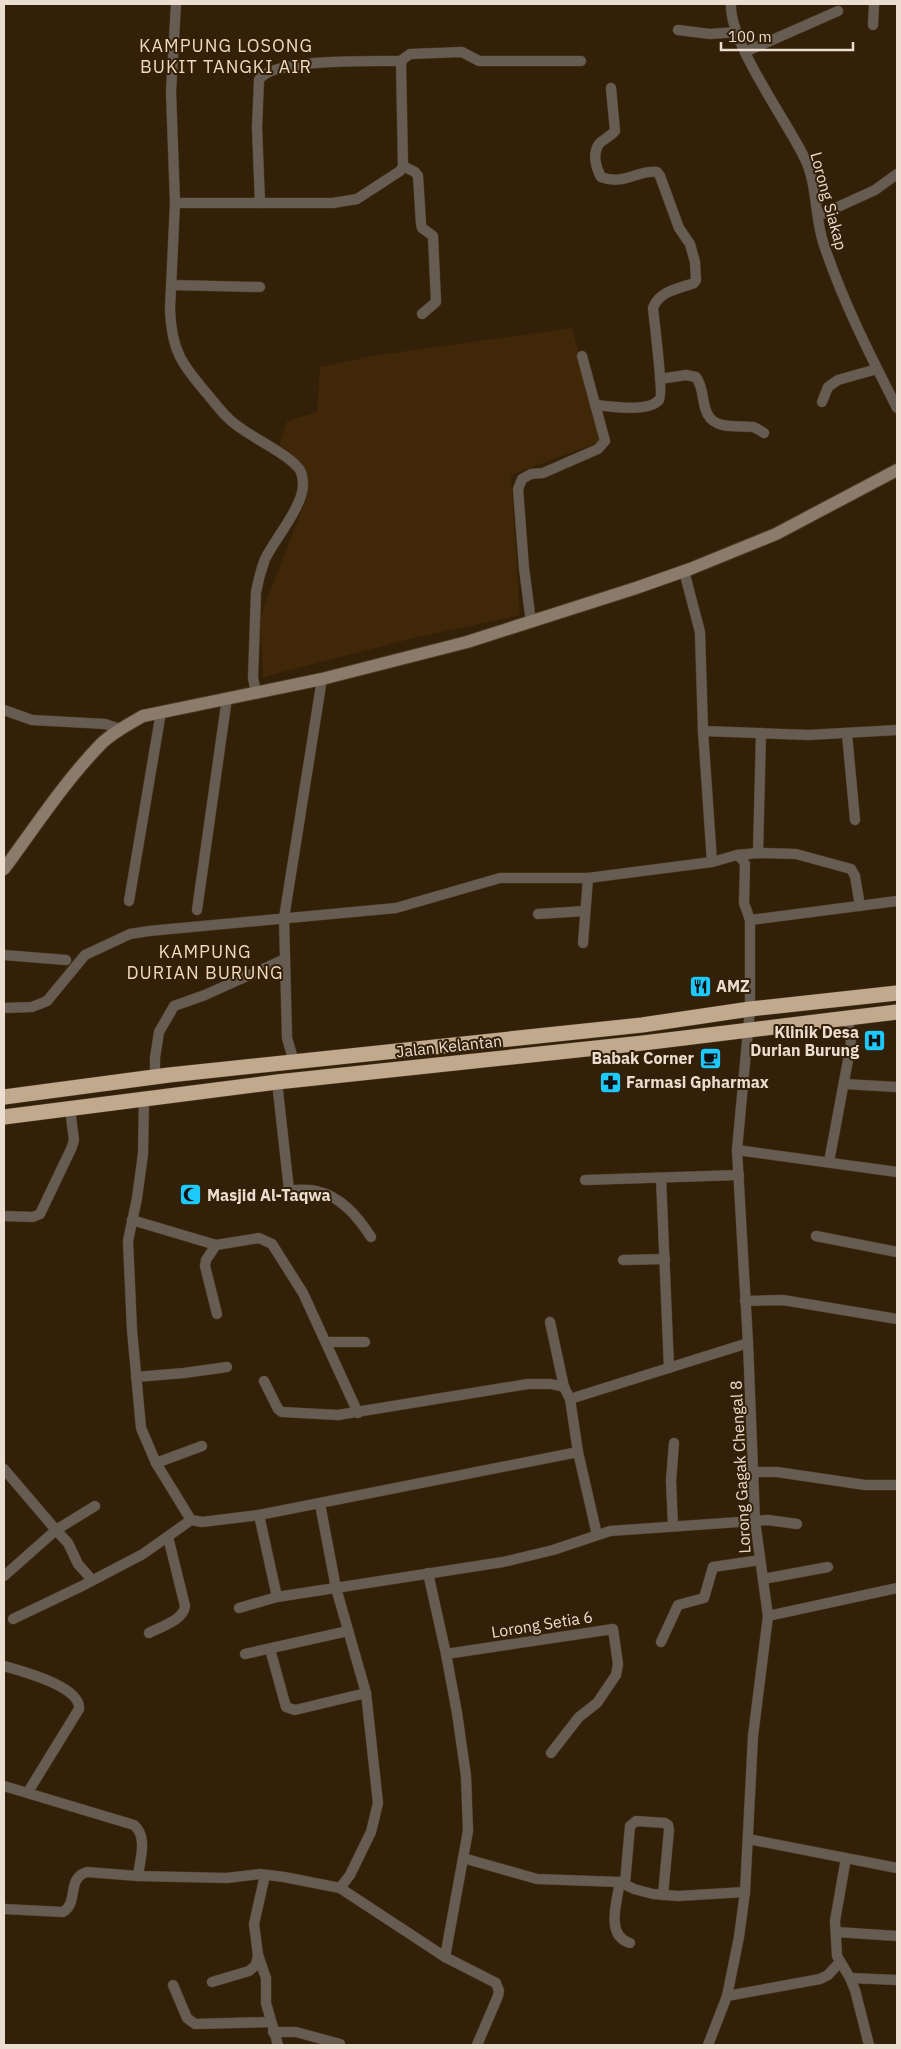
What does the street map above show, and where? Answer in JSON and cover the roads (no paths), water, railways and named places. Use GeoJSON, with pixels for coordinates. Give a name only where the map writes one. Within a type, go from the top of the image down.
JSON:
{"type":"FeatureCollection","features":[{"type":"Feature","properties":{"kind":"highway","name":"Jalan Kelantan"},"geometry":{"type":"LineString","coordinates":[[4,1097],[162,1076],[642,1025],[750,1009],[897,993]]}},
{"type":"Feature","properties":{"kind":"highway","name":"Jalan Kelantan"},"geometry":{"type":"LineString","coordinates":[[4,1117],[278,1082],[897,1012]]}},
{"type":"Feature","properties":{"kind":"highway"},"geometry":{"type":"LineString","coordinates":[[162,1076],[198,1083],[201,1085],[202,1091]]}},
{"type":"Feature","properties":{"kind":"street"},"geometry":{"type":"LineString","coordinates":[[176,4],[171,92],[175,203],[170,322],[176,345],[185,368],[235,424],[293,463],[301,472],[303,485],[301,496],[266,559],[258,581],[253,678],[256,692]]}},
{"type":"Feature","properties":{"kind":"street","name":"Lorong Siakap"},"geometry":{"type":"LineString","coordinates":[[731,4],[737,32],[745,52],[806,159],[813,185],[823,244],[843,295],[897,408]]}},
{"type":"Feature","properties":{"kind":"street"},"geometry":{"type":"LineString","coordinates":[[873,25],[874,4]]}},
{"type":"Feature","properties":{"kind":"street"},"geometry":{"type":"LineString","coordinates":[[745,52],[838,11]]}},
{"type":"Feature","properties":{"kind":"street"},"geometry":{"type":"LineString","coordinates":[[678,30],[710,34],[737,32]]}},
{"type":"Feature","properties":{"kind":"street"},"geometry":{"type":"LineString","coordinates":[[260,203],[257,127],[260,80],[262,76],[271,70],[322,62],[402,60],[414,53],[462,52],[479,61],[581,61]]}},
{"type":"Feature","properties":{"kind":"street"},"geometry":{"type":"LineString","coordinates":[[175,203],[334,203],[357,199],[400,171],[403,166],[402,60]]}},
{"type":"Feature","properties":{"kind":"street"},"geometry":{"type":"LineString","coordinates":[[595,405],[630,408],[646,407],[658,402],[661,397],[653,308],[656,300],[662,295],[694,283],[696,280],[695,262],[690,244],[679,228],[657,172],[650,171],[623,179],[608,180],[601,177],[596,168],[595,155],[599,144],[610,137],[615,130],[611,88]]}},
{"type":"Feature","properties":{"kind":"street"},"geometry":{"type":"LineString","coordinates":[[403,166],[415,172],[418,176],[422,228],[434,236],[436,302],[422,314]]}},
{"type":"Feature","properties":{"kind":"street"},"geometry":{"type":"LineString","coordinates":[[818,216],[875,190],[897,174]]}},
{"type":"Feature","properties":{"kind":"street"},"geometry":{"type":"LineString","coordinates":[[171,286],[260,287]]}},
{"type":"Feature","properties":{"kind":"street"},"geometry":{"type":"LineString","coordinates":[[531,622],[524,568],[518,489],[522,479],[531,474],[543,473],[598,449],[605,441],[582,356]]}},
{"type":"Feature","properties":{"kind":"street"},"geometry":{"type":"LineString","coordinates":[[822,402],[828,387],[838,380],[877,369]]}},
{"type":"Feature","properties":{"kind":"street"},"geometry":{"type":"LineString","coordinates":[[660,379],[686,375],[696,377],[701,384],[708,415],[714,421],[726,425],[754,428],[764,433]]}},
{"type":"Feature","properties":{"kind":"street"},"geometry":{"type":"LineString","coordinates":[[4,869],[102,743],[120,729],[143,716],[322,679],[467,642],[531,622],[684,571],[776,534],[897,470]]}},
{"type":"Feature","properties":{"kind":"street"},"geometry":{"type":"LineString","coordinates":[[684,571],[700,632],[703,731],[712,862]]}},
{"type":"Feature","properties":{"kind":"street"},"geometry":{"type":"LineString","coordinates":[[294,1062],[287,1038],[284,918],[322,679]]}},
{"type":"Feature","properties":{"kind":"street"},"geometry":{"type":"LineString","coordinates":[[197,910],[227,698]]}},
{"type":"Feature","properties":{"kind":"street"},"geometry":{"type":"LineString","coordinates":[[4,710],[32,720],[105,724],[120,729]]}},
{"type":"Feature","properties":{"kind":"street"},"geometry":{"type":"LineString","coordinates":[[128,901],[161,712]]}},
{"type":"Feature","properties":{"kind":"street"},"geometry":{"type":"LineString","coordinates":[[703,731],[808,735],[897,730]]}},
{"type":"Feature","properties":{"kind":"street"},"geometry":{"type":"LineString","coordinates":[[758,853],[761,733]]}},
{"type":"Feature","properties":{"kind":"street"},"geometry":{"type":"LineString","coordinates":[[847,734],[855,820]]}},
{"type":"Feature","properties":{"kind":"street"},"geometry":{"type":"LineString","coordinates":[[4,1008],[41,1005],[47,1001],[85,955],[130,934],[396,908],[500,878],[588,878],[712,862],[737,855],[758,853],[796,854],[851,868],[855,876],[860,906]]}},
{"type":"Feature","properties":{"kind":"street","name":"Lorong Gagak Chengal 8"},"geometry":{"type":"LineString","coordinates":[[708,2045],[727,1996],[735,1964],[740,1893],[748,1839],[753,1736],[768,1616],[755,1521],[746,1301],[737,1150],[750,1009],[750,920],[744,903],[745,864],[737,855]]}},
{"type":"Feature","properties":{"kind":"street"},"geometry":{"type":"LineString","coordinates":[[583,943],[588,878]]}},
{"type":"Feature","properties":{"kind":"street"},"geometry":{"type":"LineString","coordinates":[[750,920],[897,901]]}},
{"type":"Feature","properties":{"kind":"street"},"geometry":{"type":"LineString","coordinates":[[538,914],[585,911]]}},
{"type":"Feature","properties":{"kind":"street"},"geometry":{"type":"LineString","coordinates":[[4,955],[66,960]]}},
{"type":"Feature","properties":{"kind":"street"},"geometry":{"type":"LineString","coordinates":[[162,1076],[155,1058],[159,1032],[174,1006],[205,995],[285,959]]}},
{"type":"Feature","properties":{"kind":"street"},"geometry":{"type":"LineString","coordinates":[[829,1162],[851,1044],[848,1018]]}},
{"type":"Feature","properties":{"kind":"street"},"geometry":{"type":"LineString","coordinates":[[278,1082],[288,1190],[316,1191],[341,1202],[359,1218],[372,1237]]}},
{"type":"Feature","properties":{"kind":"street"},"geometry":{"type":"LineString","coordinates":[[844,1084],[897,1087]]}},
{"type":"Feature","properties":{"kind":"street"},"geometry":{"type":"LineString","coordinates":[[144,1099],[142,1154],[128,1241],[132,1330],[141,1428],[156,1463],[191,1520]]}},
{"type":"Feature","properties":{"kind":"street"},"geometry":{"type":"LineString","coordinates":[[4,1216],[33,1217],[40,1214],[74,1140],[70,1109]]}},
{"type":"Feature","properties":{"kind":"street"},"geometry":{"type":"LineString","coordinates":[[737,1150],[897,1172]]}},
{"type":"Feature","properties":{"kind":"street"},"geometry":{"type":"LineString","coordinates":[[585,1180],[739,1175]]}},
{"type":"Feature","properties":{"kind":"street"},"geometry":{"type":"LineString","coordinates":[[662,1178],[669,1368]]}},
{"type":"Feature","properties":{"kind":"street"},"geometry":{"type":"LineString","coordinates":[[132,1220],[216,1245],[259,1238],[272,1244],[303,1293],[358,1413]]}},
{"type":"Feature","properties":{"kind":"street"},"geometry":{"type":"LineString","coordinates":[[816,1236],[897,1252]]}},
{"type":"Feature","properties":{"kind":"street"},"geometry":{"type":"LineString","coordinates":[[216,1245],[206,1260],[205,1266],[217,1314]]}},
{"type":"Feature","properties":{"kind":"street"},"geometry":{"type":"LineString","coordinates":[[623,1260],[665,1259]]}},
{"type":"Feature","properties":{"kind":"street"},"geometry":{"type":"LineString","coordinates":[[746,1301],[783,1300],[897,1319]]}},
{"type":"Feature","properties":{"kind":"street"},"geometry":{"type":"LineString","coordinates":[[550,1322],[564,1387],[570,1398],[578,1452],[597,1535]]}},
{"type":"Feature","properties":{"kind":"street"},"geometry":{"type":"LineString","coordinates":[[326,1342],[365,1342]]}},
{"type":"Feature","properties":{"kind":"street"},"geometry":{"type":"LineString","coordinates":[[570,1398],[748,1343]]}},
{"type":"Feature","properties":{"kind":"street"},"geometry":{"type":"LineString","coordinates":[[136,1377],[227,1367]]}},
{"type":"Feature","properties":{"kind":"street"},"geometry":{"type":"LineString","coordinates":[[264,1381],[278,1409],[286,1414],[338,1415],[358,1413],[528,1384],[551,1384],[564,1387]]}},
{"type":"Feature","properties":{"kind":"street"},"geometry":{"type":"LineString","coordinates":[[674,1442],[671,1481],[674,1526]]}},
{"type":"Feature","properties":{"kind":"street"},"geometry":{"type":"LineString","coordinates":[[156,1463],[202,1446]]}},
{"type":"Feature","properties":{"kind":"street"},"geometry":{"type":"LineString","coordinates":[[14,1618],[143,1554],[191,1520],[202,1522],[258,1516],[578,1452]]}},
{"type":"Feature","properties":{"kind":"street"},"geometry":{"type":"LineString","coordinates":[[4,1469],[68,1543],[78,1564],[92,1580]]}},
{"type":"Feature","properties":{"kind":"street"},"geometry":{"type":"LineString","coordinates":[[753,1472],[777,1472],[865,1485],[897,1485]]}},
{"type":"Feature","properties":{"kind":"street"},"geometry":{"type":"LineString","coordinates":[[320,1504],[336,1588],[366,1693],[378,1803],[371,1832],[350,1875],[340,1888]]}},
{"type":"Feature","properties":{"kind":"street"},"geometry":{"type":"LineString","coordinates":[[4,1576],[56,1530],[95,1506]]}},
{"type":"Feature","properties":{"kind":"street"},"geometry":{"type":"LineString","coordinates":[[258,1516],[277,1597]]}},
{"type":"Feature","properties":{"kind":"street"},"geometry":{"type":"LineString","coordinates":[[240,1608],[277,1597],[503,1562],[553,1550],[597,1535],[626,1529],[773,1520],[797,1524]]}},
{"type":"Feature","properties":{"kind":"street"},"geometry":{"type":"LineString","coordinates":[[149,1633],[181,1616],[185,1611],[168,1537]]}},
{"type":"Feature","properties":{"kind":"street"},"geometry":{"type":"LineString","coordinates":[[661,1642],[678,1605],[702,1599],[706,1596],[713,1567],[760,1560]]}},
{"type":"Feature","properties":{"kind":"street"},"geometry":{"type":"LineString","coordinates":[[763,1579],[828,1567]]}},
{"type":"Feature","properties":{"kind":"street"},"geometry":{"type":"LineString","coordinates":[[428,1574],[446,1654],[466,1776],[468,1831],[445,1957]]}},
{"type":"Feature","properties":{"kind":"street"},"geometry":{"type":"LineString","coordinates":[[768,1616],[897,1588]]}},
{"type":"Feature","properties":{"kind":"street","name":"Lorong Setia 6"},"geometry":{"type":"LineString","coordinates":[[446,1654],[613,1629],[618,1664],[616,1675],[596,1703],[579,1717],[551,1753]]}},
{"type":"Feature","properties":{"kind":"street"},"geometry":{"type":"LineString","coordinates":[[246,1654],[348,1631]]}},
{"type":"Feature","properties":{"kind":"street"},"geometry":{"type":"LineString","coordinates":[[270,1649],[286,1707],[290,1710],[366,1693]]}},
{"type":"Feature","properties":{"kind":"street"},"geometry":{"type":"LineString","coordinates":[[4,1666],[34,1674],[58,1685],[78,1700],[80,1704],[79,1709],[28,1792]]}},
{"type":"Feature","properties":{"kind":"street"},"geometry":{"type":"LineString","coordinates":[[4,1786],[134,1825],[139,1829],[142,1838],[138,1876]]}},
{"type":"Feature","properties":{"kind":"street"},"geometry":{"type":"LineString","coordinates":[[630,1943],[619,1938],[615,1928],[630,1826],[636,1821],[665,1823],[670,1830],[663,1895]]}},
{"type":"Feature","properties":{"kind":"street"},"geometry":{"type":"LineString","coordinates":[[748,1839],[897,1868]]}},
{"type":"Feature","properties":{"kind":"street"},"geometry":{"type":"LineString","coordinates":[[464,1858],[537,1879],[623,1883],[634,1889],[663,1895],[740,1893]]}},
{"type":"Feature","properties":{"kind":"street"},"geometry":{"type":"LineString","coordinates":[[846,1858],[835,1921],[837,1956],[850,1978],[870,2045]]}},
{"type":"Feature","properties":{"kind":"street"},"geometry":{"type":"LineString","coordinates":[[4,1909],[63,1912],[70,1906],[75,1882],[81,1874],[87,1872],[138,1876],[227,1878],[265,1875],[340,1888],[445,1957],[493,1980],[498,1986],[498,1996],[477,2045]]}},
{"type":"Feature","properties":{"kind":"street"},"geometry":{"type":"LineString","coordinates":[[265,1875],[254,1924],[258,1955],[266,1978],[266,2004],[278,2045]]}},
{"type":"Feature","properties":{"kind":"street"},"geometry":{"type":"LineString","coordinates":[[836,1932],[897,1936]]}},
{"type":"Feature","properties":{"kind":"street"},"geometry":{"type":"LineString","coordinates":[[212,1982],[249,1971],[256,1965],[258,1955]]}},
{"type":"Feature","properties":{"kind":"street"},"geometry":{"type":"LineString","coordinates":[[727,1996],[820,1979],[828,1976],[840,1962]]}},
{"type":"Feature","properties":{"kind":"street"},"geometry":{"type":"LineString","coordinates":[[850,1978],[897,1980]]}},
{"type":"Feature","properties":{"kind":"street"},"geometry":{"type":"LineString","coordinates":[[173,1985],[188,2018],[195,2024],[272,2027],[340,2044]]}},
{"type":"Feature","properties":{"kind":"place","name":"AMZ"},"geometry":{"type":"Point","coordinates":[700,986]}},
{"type":"Feature","properties":{"kind":"place","name":"Klinik Desa Durian Burung"},"geometry":{"type":"Point","coordinates":[875,1041]}},
{"type":"Feature","properties":{"kind":"place","name":"Babak Corner"},"geometry":{"type":"Point","coordinates":[710,1058]}},
{"type":"Feature","properties":{"kind":"place","name":"Farmasi Gpharmax"},"geometry":{"type":"Point","coordinates":[610,1082]}},
{"type":"Feature","properties":{"kind":"place","name":"Masjid Al-Taqwa"},"geometry":{"type":"Point","coordinates":[191,1195]}},
{"type":"Feature","properties":{"kind":"district","name":"KAMPUNG LOSONG BUKIT TANGKI AIR"},"geometry":{"type":"Point","coordinates":[226,55]}},
{"type":"Feature","properties":{"kind":"district","name":"KAMPUNG DURIAN BURUNG"},"geometry":{"type":"Point","coordinates":[205,961]}}]}
